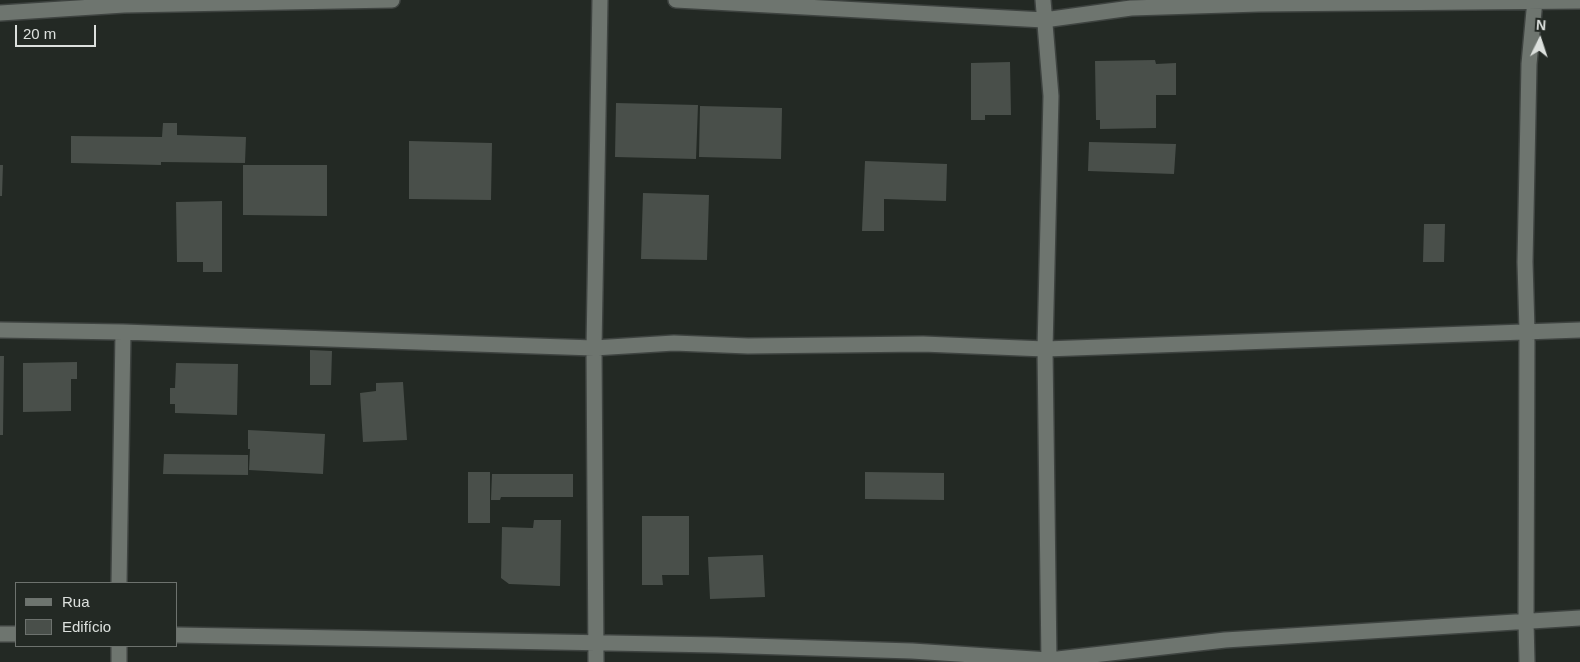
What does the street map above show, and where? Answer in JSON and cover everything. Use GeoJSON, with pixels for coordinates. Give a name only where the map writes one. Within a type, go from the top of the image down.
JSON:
{"type":"FeatureCollection","features":[{"type":"Feature","properties":{"kind":"street"},"geometry":{"type":"LineString","coordinates":[[0,14],[124,5],[392,0]]}},
{"type":"Feature","properties":{"kind":"street"},"geometry":{"type":"LineString","coordinates":[[596,662],[594,348],[600,0]]}},
{"type":"Feature","properties":{"kind":"street"},"geometry":{"type":"LineString","coordinates":[[676,0],[1044,20],[1131,8],[1180,6],[1580,1]]}},
{"type":"Feature","properties":{"kind":"street"},"geometry":{"type":"LineString","coordinates":[[1043,0],[1051,96],[1045,349],[1049,661]]}},
{"type":"Feature","properties":{"kind":"street"},"geometry":{"type":"LineString","coordinates":[[1528,662],[1526,621],[1525,262],[1529,64],[1535,1]]}},
{"type":"Feature","properties":{"kind":"street"},"geometry":{"type":"LineString","coordinates":[[0,330],[122,332],[594,348],[674,343],[748,346],[924,344],[1045,349],[1580,330]]}},
{"type":"Feature","properties":{"kind":"street"},"geometry":{"type":"LineString","coordinates":[[119,582],[122,332]]}},
{"type":"Feature","properties":{"kind":"street"},"geometry":{"type":"LineString","coordinates":[[178,634],[912,651],[1049,661],[1225,640],[1580,618]]}},
{"type":"Feature","properties":{"kind":"street"},"geometry":{"type":"LineString","coordinates":[[0,634],[15,634]]}},
{"type":"Feature","properties":{"kind":"street"},"geometry":{"type":"LineString","coordinates":[[119,647],[119,662]]}},
{"type":"Feature","properties":{"kind":"building"},"geometry":{"type":"Polygon","coordinates":[[[1155,60],[1156,64],[1176,63],[1176,95],[1156,95],[1156,128],[1100,129],[1100,120],[1096,120],[1095,61],[1155,60]]]}},
{"type":"Feature","properties":{"kind":"building"},"geometry":{"type":"Polygon","coordinates":[[[1010,62],[1011,115],[985,115],[985,120],[971,120],[971,63],[1010,62]]]}},
{"type":"Feature","properties":{"kind":"building"},"geometry":{"type":"Polygon","coordinates":[[[616,103],[698,105],[696,159],[615,157],[616,103]]]}},
{"type":"Feature","properties":{"kind":"building"},"geometry":{"type":"Polygon","coordinates":[[[700,106],[782,108],[781,159],[699,157],[700,106]]]}},
{"type":"Feature","properties":{"kind":"building"},"geometry":{"type":"Polygon","coordinates":[[[163,123],[177,123],[177,135],[246,137],[245,163],[161,162],[161,165],[71,163],[71,136],[162,137],[163,123]]]}},
{"type":"Feature","properties":{"kind":"building"},"geometry":{"type":"Polygon","coordinates":[[[409,141],[492,143],[491,200],[409,199],[409,141]]]}},
{"type":"Feature","properties":{"kind":"building"},"geometry":{"type":"Polygon","coordinates":[[[1089,142],[1176,144],[1174,174],[1088,171],[1089,142]]]}},
{"type":"Feature","properties":{"kind":"building"},"geometry":{"type":"Polygon","coordinates":[[[865,161],[947,164],[946,201],[884,199],[884,231],[862,231],[865,161]]]}},
{"type":"Feature","properties":{"kind":"building"},"geometry":{"type":"Polygon","coordinates":[[[0,165],[3,165],[2,196],[0,196],[0,165]]]}},
{"type":"Feature","properties":{"kind":"building"},"geometry":{"type":"Polygon","coordinates":[[[243,165],[327,165],[327,216],[243,215],[243,165]]]}},
{"type":"Feature","properties":{"kind":"building"},"geometry":{"type":"Polygon","coordinates":[[[643,193],[709,195],[707,260],[641,259],[643,193]]]}},
{"type":"Feature","properties":{"kind":"building"},"geometry":{"type":"Polygon","coordinates":[[[222,201],[222,272],[203,272],[203,262],[177,262],[176,202],[222,201]]]}},
{"type":"Feature","properties":{"kind":"building"},"geometry":{"type":"Polygon","coordinates":[[[1424,224],[1445,224],[1444,262],[1423,262],[1424,224]]]}},
{"type":"Feature","properties":{"kind":"building"},"geometry":{"type":"Polygon","coordinates":[[[310,350],[332,351],[331,385],[310,385],[310,350]]]}},
{"type":"Feature","properties":{"kind":"building"},"geometry":{"type":"Polygon","coordinates":[[[0,356],[4,356],[3,435],[0,435],[0,356]]]}},
{"type":"Feature","properties":{"kind":"building"},"geometry":{"type":"Polygon","coordinates":[[[77,362],[77,379],[71,379],[71,411],[23,412],[23,363],[77,362]]]}},
{"type":"Feature","properties":{"kind":"building"},"geometry":{"type":"Polygon","coordinates":[[[176,363],[238,364],[237,415],[175,413],[175,404],[170,404],[170,388],[175,388],[176,363]]]}},
{"type":"Feature","properties":{"kind":"building"},"geometry":{"type":"Polygon","coordinates":[[[403,382],[407,440],[363,442],[360,393],[376,391],[376,383],[403,382]]]}},
{"type":"Feature","properties":{"kind":"building"},"geometry":{"type":"Polygon","coordinates":[[[248,430],[325,434],[323,474],[249,470],[250,449],[248,449],[248,430]]]}},
{"type":"Feature","properties":{"kind":"building"},"geometry":{"type":"Polygon","coordinates":[[[164,454],[248,455],[248,475],[163,474],[164,454]]]}},
{"type":"Feature","properties":{"kind":"building"},"geometry":{"type":"Polygon","coordinates":[[[468,472],[490,472],[490,523],[468,523],[468,472]]]}},
{"type":"Feature","properties":{"kind":"building"},"geometry":{"type":"Polygon","coordinates":[[[865,472],[944,473],[944,500],[865,499],[865,472]]]}},
{"type":"Feature","properties":{"kind":"building"},"geometry":{"type":"Polygon","coordinates":[[[492,474],[573,474],[573,497],[501,497],[500,500],[491,500],[492,474]]]}},
{"type":"Feature","properties":{"kind":"building"},"geometry":{"type":"Polygon","coordinates":[[[642,516],[689,516],[689,575],[662,575],[663,585],[642,585],[642,516]]]}},
{"type":"Feature","properties":{"kind":"building"},"geometry":{"type":"Polygon","coordinates":[[[534,520],[561,520],[560,586],[509,584],[501,578],[502,527],[533,528],[534,520]]]}},
{"type":"Feature","properties":{"kind":"building"},"geometry":{"type":"Polygon","coordinates":[[[763,555],[765,597],[710,599],[708,557],[763,555]]]}}]}
